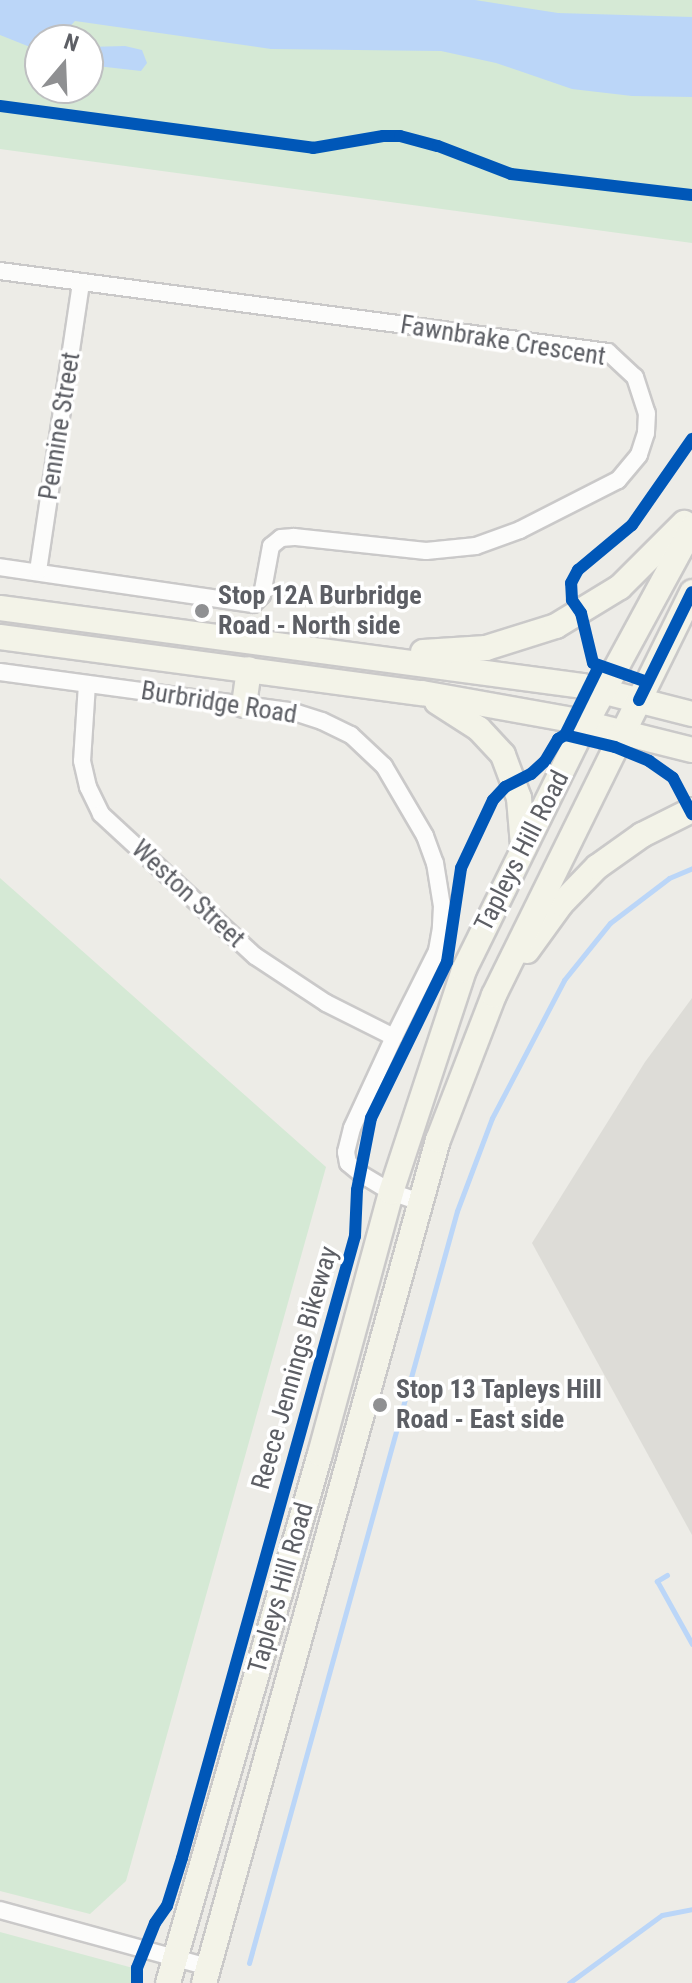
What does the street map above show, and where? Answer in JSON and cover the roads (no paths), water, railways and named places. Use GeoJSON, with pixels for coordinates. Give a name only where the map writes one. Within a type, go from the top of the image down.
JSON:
{"type":"FeatureCollection","features":[{"type":"Feature","properties":{"kind":"main road"},"geometry":{"type":"LineString","coordinates":[[382,660],[402,653],[486,648],[556,626],[620,587],[655,556],[692,514]]}},
{"type":"Feature","properties":{"kind":"main road","name":"Tapleys Hill Road"},"geometry":{"type":"LineString","coordinates":[[168,1983],[320,1454],[391,1192],[464,970],[603,690],[692,528]]}},
{"type":"Feature","properties":{"kind":"main road","name":"Tapleys Hill Road"},"geometry":{"type":"LineString","coordinates":[[206,1975],[423,1203],[438,1140],[494,995],[692,592]]}},
{"type":"Feature","properties":{"kind":"main road"},"geometry":{"type":"LineString","coordinates":[[0,608],[603,690],[692,714]]}},
{"type":"Feature","properties":{"kind":"main road","name":"Burbridge Road"},"geometry":{"type":"LineString","coordinates":[[0,637],[422,693],[586,723],[692,750]]}},
{"type":"Feature","properties":{"kind":"main road"},"geometry":{"type":"LineString","coordinates":[[244,705],[249,669]]}},
{"type":"Feature","properties":{"kind":"main road"},"geometry":{"type":"LineString","coordinates":[[422,693],[472,723],[503,755],[519,798],[523,848]]}},
{"type":"Feature","properties":{"kind":"main road"},"geometry":{"type":"LineString","coordinates":[[494,995],[577,885],[630,842],[692,810]]}},
{"type":"Feature","properties":{"kind":"street","name":"Fawnbrake Crescent"},"geometry":{"type":"LineString","coordinates":[[0,271],[608,352],[628,369],[643,393],[646,433],[639,455],[618,480],[520,530],[476,546],[426,551],[281,538],[271,546],[262,595],[253,604],[0,567]]}},
{"type":"Feature","properties":{"kind":"street","name":"Pennine Street"},"geometry":{"type":"LineString","coordinates":[[38,571],[81,282]]}},
{"type":"Feature","properties":{"kind":"street","name":"Burbridge Road"},"geometry":{"type":"LineString","coordinates":[[0,672],[294,712],[351,735],[371,752],[395,783],[435,863],[442,906],[437,951],[394,1037]]}},
{"type":"Feature","properties":{"kind":"street","name":"Weston Street"},"geometry":{"type":"LineString","coordinates":[[87,684],[82,761],[88,787],[101,814],[255,956],[326,1003],[394,1037]]}},
{"type":"Feature","properties":{"kind":"street"},"geometry":{"type":"LineString","coordinates":[[394,1037],[352,1128],[346,1152],[348,1163],[391,1192],[423,1203]]}},
{"type":"Feature","properties":{"kind":"street"},"geometry":{"type":"LineString","coordinates":[[0,1910],[175,1958],[206,1975]]}},
{"type":"Feature","properties":{"kind":"water"},"geometry":{"type":"Polygon","coordinates":[[[0,0],[475,0],[558,13],[692,17],[692,97],[632,96],[572,89],[496,63],[441,51],[271,49],[75,21],[72,24],[24,24],[24,45],[0,35],[0,0]]]}},
{"type":"Feature","properties":{"kind":"water"},"geometry":{"type":"Polygon","coordinates":[[[125,46],[142,50],[147,63],[141,71],[104,67],[104,47],[125,46]]]}},
{"type":"Feature","properties":{"kind":"waterway"},"geometry":{"type":"LineString","coordinates":[[249,1963],[457,1211],[492,1118],[564,980],[610,923],[669,878],[692,868]]}},
{"type":"Feature","properties":{"kind":"waterway"},"geometry":{"type":"LineString","coordinates":[[667,1575],[657,1581],[692,1644]]}},
{"type":"Feature","properties":{"kind":"waterway"},"geometry":{"type":"LineString","coordinates":[[569,1983],[662,1915],[692,1909]]}},
{"type":"Feature","properties":{"kind":"place","name":"Stop 12A Burbridge Road - North side"},"geometry":{"type":"Point","coordinates":[202,611]}},
{"type":"Feature","properties":{"kind":"place","name":"Stop 13 Tapleys Hill Road - East side"},"geometry":{"type":"Point","coordinates":[380,1405]}}]}
